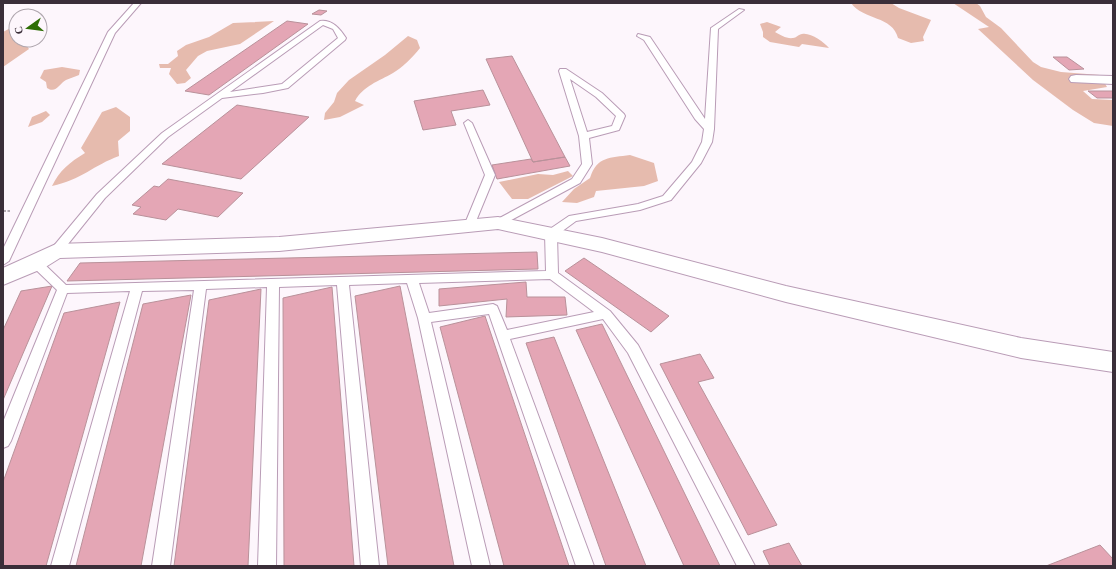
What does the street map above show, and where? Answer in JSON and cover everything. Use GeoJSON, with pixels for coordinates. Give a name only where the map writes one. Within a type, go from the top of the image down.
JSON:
{"type":"FeatureCollection","features":[{"type":"Feature","properties":{"kind":"street"},"geometry":{"type":"LineString","coordinates":[[1076,80],[1113,80]]}},
{"type":"Feature","properties":{"kind":"street"},"geometry":{"type":"LineString","coordinates":[[3,277],[36,263],[56,251],[279,244],[498,223],[602,245],[786,294],[1014,346],[1113,362]]}},
{"type":"Feature","properties":{"kind":"lane"},"geometry":{"type":"LineString","coordinates":[[3,261],[112,32],[138,3]]}},
{"type":"Feature","properties":{"kind":"lane"},"geometry":{"type":"LineString","coordinates":[[552,275],[551,234],[572,218],[640,207],[667,198],[696,163],[707,142],[709,130],[715,28],[741,10]]}},
{"type":"Feature","properties":{"kind":"lane"},"geometry":{"type":"LineString","coordinates":[[56,251],[101,196],[165,135],[219,96],[322,22],[336,28],[342,38],[285,86],[263,91],[219,96]]}},
{"type":"Feature","properties":{"kind":"lane"},"geometry":{"type":"LineString","coordinates":[[641,36],[647,39],[709,130]]}},
{"type":"Feature","properties":{"kind":"lane"},"geometry":{"type":"LineString","coordinates":[[498,223],[576,181],[587,164],[584,136],[563,71],[598,95],[621,116],[616,128],[584,136]]}},
{"type":"Feature","properties":{"kind":"lane"},"geometry":{"type":"LineString","coordinates":[[468,124],[490,176],[469,226]]}},
{"type":"Feature","properties":{"kind":"lane"},"geometry":{"type":"LineString","coordinates":[[36,263],[63,289],[552,275],[606,314],[633,349],[746,566]]}},
{"type":"Feature","properties":{"kind":"lane"},"geometry":{"type":"LineString","coordinates":[[412,279],[424,318],[481,566]]}},
{"type":"Feature","properties":{"kind":"lane"},"geometry":{"type":"LineString","coordinates":[[343,281],[370,566]]}},
{"type":"Feature","properties":{"kind":"lane"},"geometry":{"type":"LineString","coordinates":[[267,566],[273,283]]}},
{"type":"Feature","properties":{"kind":"lane"},"geometry":{"type":"LineString","coordinates":[[161,566],[201,285]]}},
{"type":"Feature","properties":{"kind":"lane"},"geometry":{"type":"LineString","coordinates":[[60,566],[137,287]]}},
{"type":"Feature","properties":{"kind":"lane"},"geometry":{"type":"LineString","coordinates":[[3,441],[63,289]]}},
{"type":"Feature","properties":{"kind":"lane"},"geometry":{"type":"LineString","coordinates":[[424,318],[493,309],[585,566]]}},
{"type":"Feature","properties":{"kind":"lane"},"geometry":{"type":"LineString","coordinates":[[502,336],[606,314]]}},
{"type":"Feature","properties":{"kind":"shaded area"},"geometry":{"type":"Polygon","coordinates":[[[851,3],[891,3],[899,8],[931,20],[923,37],[924,41],[911,43],[898,38],[895,31],[890,26],[863,13],[851,3]]]}},
{"type":"Feature","properties":{"kind":"shaded area"},"geometry":{"type":"Polygon","coordinates":[[[953,3],[976,3],[980,6],[986,17],[1001,28],[1033,62],[1041,67],[1061,72],[1100,75],[1107,87],[1083,91],[1092,99],[1113,100],[1113,126],[1094,123],[1073,110],[1033,80],[978,29],[989,27],[953,3]]]}},
{"type":"Feature","properties":{"kind":"shaded area"},"geometry":{"type":"Polygon","coordinates":[[[274,21],[240,44],[207,51],[198,56],[186,70],[191,78],[185,83],[177,84],[169,74],[171,68],[160,68],[159,64],[168,64],[178,56],[177,51],[186,45],[209,37],[233,23],[274,21]]]}},
{"type":"Feature","properties":{"kind":"shaded area"},"geometry":{"type":"Polygon","coordinates":[[[767,22],[781,27],[775,32],[788,38],[793,38],[801,34],[809,34],[820,40],[829,48],[802,44],[799,47],[770,42],[763,37],[760,24],[767,22]]]}},
{"type":"Feature","properties":{"kind":"shaded area"},"geometry":{"type":"Polygon","coordinates":[[[8,29],[8,48],[29,49],[3,67],[3,32],[8,29]]]}},
{"type":"Feature","properties":{"kind":"shaded area"},"geometry":{"type":"Polygon","coordinates":[[[408,36],[417,40],[420,48],[411,59],[396,71],[362,91],[355,101],[364,105],[340,117],[324,120],[325,113],[334,102],[337,93],[349,80],[385,55],[408,36]]]}},
{"type":"Feature","properties":{"kind":"shaded area"},"geometry":{"type":"Polygon","coordinates":[[[62,67],[80,70],[79,75],[66,80],[55,89],[50,90],[47,88],[46,82],[40,78],[44,70],[62,67]]]}},
{"type":"Feature","properties":{"kind":"shaded area"},"geometry":{"type":"Polygon","coordinates":[[[116,107],[130,117],[130,131],[118,141],[119,156],[71,180],[52,186],[66,167],[85,153],[81,148],[102,112],[116,107]]]}},
{"type":"Feature","properties":{"kind":"shaded area"},"geometry":{"type":"Polygon","coordinates":[[[46,111],[50,115],[42,122],[28,127],[32,117],[46,111]]]}},
{"type":"Feature","properties":{"kind":"shaded area"},"geometry":{"type":"Polygon","coordinates":[[[630,155],[654,163],[658,181],[644,186],[596,191],[594,197],[577,203],[562,202],[574,189],[590,178],[596,166],[600,162],[605,159],[630,155]]]}},
{"type":"Feature","properties":{"kind":"shaded area"},"geometry":{"type":"Polygon","coordinates":[[[568,171],[573,176],[528,199],[512,199],[499,182],[538,174],[553,175],[568,171]]]}},
{"type":"Feature","properties":{"kind":"building"},"geometry":{"type":"Polygon","coordinates":[[[319,10],[327,11],[321,15],[312,14],[319,10]]]}},
{"type":"Feature","properties":{"kind":"building"},"geometry":{"type":"Polygon","coordinates":[[[287,21],[308,24],[209,95],[185,91],[287,21]]]}},
{"type":"Feature","properties":{"kind":"building"},"geometry":{"type":"Polygon","coordinates":[[[512,56],[565,157],[533,162],[486,59],[512,56]]]}},
{"type":"Feature","properties":{"kind":"building"},"geometry":{"type":"Polygon","coordinates":[[[1053,57],[1067,57],[1084,69],[1069,70],[1053,57]]]}},
{"type":"Feature","properties":{"kind":"building"},"geometry":{"type":"Polygon","coordinates":[[[483,90],[490,105],[451,111],[456,125],[423,130],[414,101],[483,90]]]}},
{"type":"Feature","properties":{"kind":"building"},"geometry":{"type":"Polygon","coordinates":[[[1088,91],[1113,91],[1113,98],[1097,98],[1088,91]]]}},
{"type":"Feature","properties":{"kind":"building"},"geometry":{"type":"Polygon","coordinates":[[[237,105],[309,117],[241,179],[162,164],[237,105]]]}},
{"type":"Feature","properties":{"kind":"building"},"geometry":{"type":"Polygon","coordinates":[[[565,157],[570,166],[497,179],[492,165],[531,159],[533,162],[565,157]]]}},
{"type":"Feature","properties":{"kind":"building"},"geometry":{"type":"Polygon","coordinates":[[[168,179],[243,193],[218,217],[178,209],[166,220],[133,214],[141,207],[132,205],[154,186],[159,187],[168,179]]]}},
{"type":"Feature","properties":{"kind":"building"},"geometry":{"type":"Polygon","coordinates":[[[537,252],[538,269],[67,281],[80,263],[537,252]]]}},
{"type":"Feature","properties":{"kind":"building"},"geometry":{"type":"Polygon","coordinates":[[[584,258],[669,316],[651,332],[565,271],[584,258]]]}},
{"type":"Feature","properties":{"kind":"building"},"geometry":{"type":"Polygon","coordinates":[[[526,282],[527,297],[565,297],[567,315],[506,317],[507,299],[439,306],[439,289],[526,282]]]}},
{"type":"Feature","properties":{"kind":"building"},"geometry":{"type":"Polygon","coordinates":[[[52,286],[3,400],[3,330],[21,291],[52,286]]]}},
{"type":"Feature","properties":{"kind":"building"},"geometry":{"type":"Polygon","coordinates":[[[400,286],[454,566],[388,566],[355,296],[400,286]]]}},
{"type":"Feature","properties":{"kind":"building"},"geometry":{"type":"Polygon","coordinates":[[[332,287],[354,566],[284,566],[283,298],[332,287]]]}},
{"type":"Feature","properties":{"kind":"building"},"geometry":{"type":"Polygon","coordinates":[[[261,289],[248,566],[174,566],[209,300],[261,289]]]}},
{"type":"Feature","properties":{"kind":"building"},"geometry":{"type":"Polygon","coordinates":[[[191,295],[141,566],[76,566],[143,304],[191,295]]]}},
{"type":"Feature","properties":{"kind":"building"},"geometry":{"type":"Polygon","coordinates":[[[120,302],[46,566],[3,566],[3,482],[64,313],[120,302]]]}},
{"type":"Feature","properties":{"kind":"building"},"geometry":{"type":"Polygon","coordinates":[[[485,316],[569,566],[504,566],[440,327],[485,316]]]}},
{"type":"Feature","properties":{"kind":"building"},"geometry":{"type":"Polygon","coordinates":[[[602,324],[720,566],[684,566],[576,330],[602,324]]]}},
{"type":"Feature","properties":{"kind":"building"},"geometry":{"type":"Polygon","coordinates":[[[554,337],[646,566],[606,566],[526,343],[554,337]]]}},
{"type":"Feature","properties":{"kind":"building"},"geometry":{"type":"Polygon","coordinates":[[[700,354],[714,378],[698,382],[777,525],[748,535],[660,364],[700,354]]]}},
{"type":"Feature","properties":{"kind":"building"},"geometry":{"type":"Polygon","coordinates":[[[789,543],[802,566],[770,566],[763,551],[789,543]]]}},
{"type":"Feature","properties":{"kind":"building"},"geometry":{"type":"Polygon","coordinates":[[[1100,545],[1113,559],[1113,566],[1046,566],[1100,545]]]}}]}
